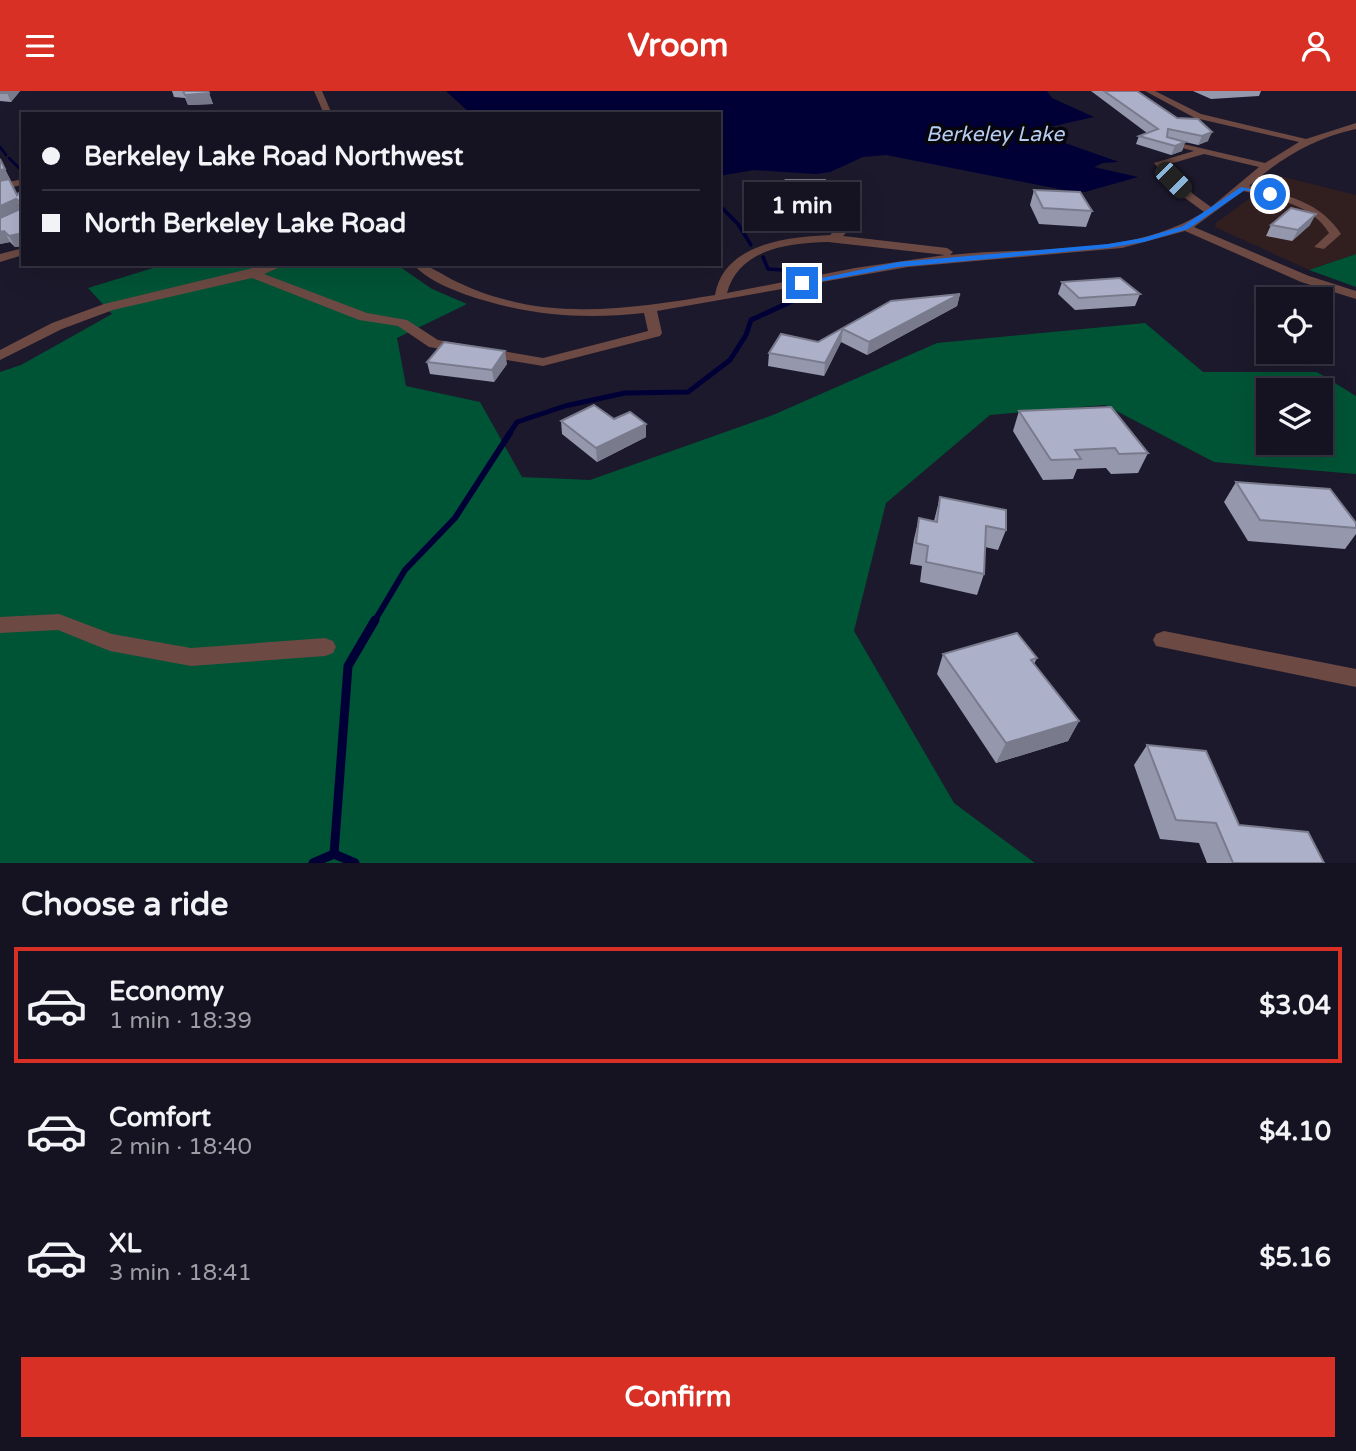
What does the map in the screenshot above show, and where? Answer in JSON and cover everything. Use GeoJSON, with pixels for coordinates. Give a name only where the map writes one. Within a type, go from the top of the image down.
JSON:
{"type":"FeatureCollection","features":[{"type":"Feature","properties":{"kind":"street"},"geometry":{"type":"LineString","coordinates":[[318,91],[327,112]]}},
{"type":"Feature","properties":{"kind":"street"},"geometry":{"type":"LineString","coordinates":[[1149,91],[1198,116],[1309,142]]}},
{"type":"Feature","properties":{"kind":"street"},"geometry":{"type":"LineString","coordinates":[[422,266],[461,289],[512,305],[561,310],[650,309],[873,269],[979,255],[1108,246],[1144,240],[1186,227],[1244,188],[1267,166],[1309,142],[1339,129],[1356,126]]}},
{"type":"Feature","properties":{"kind":"street"},"geometry":{"type":"LineString","coordinates":[[1169,142],[1267,166]]}},
{"type":"Feature","properties":{"kind":"street"},"geometry":{"type":"LineString","coordinates":[[1203,151],[1186,158],[1159,163],[1189,196],[1210,212]]}},
{"type":"Feature","properties":{"kind":"street"},"geometry":{"type":"LineString","coordinates":[[0,187],[18,183]]}},
{"type":"Feature","properties":{"kind":"street"},"geometry":{"type":"LineString","coordinates":[[1244,188],[1293,202],[1320,214],[1330,223],[1335,234],[1320,247]]}},
{"type":"Feature","properties":{"kind":"street"},"geometry":{"type":"LineString","coordinates":[[832,240],[853,220],[848,209]]}},
{"type":"Feature","properties":{"kind":"street"},"geometry":{"type":"LineString","coordinates":[[1186,227],[1305,279],[1356,296]]}},
{"type":"Feature","properties":{"kind":"street"},"geometry":{"type":"LineString","coordinates":[[721,298],[720,290],[736,265],[766,246],[789,241],[832,240],[979,255]]}},
{"type":"Feature","properties":{"kind":"street"},"geometry":{"type":"LineString","coordinates":[[0,258],[21,252]]}},
{"type":"Feature","properties":{"kind":"street"},"geometry":{"type":"LineString","coordinates":[[0,356],[57,325],[108,307],[253,274],[275,266]]}},
{"type":"Feature","properties":{"kind":"street"},"geometry":{"type":"LineString","coordinates":[[253,274],[364,317],[402,323],[434,344],[478,349],[543,362],[655,333],[650,309]]}},
{"type":"Feature","properties":{"kind":"street"},"geometry":{"type":"LineString","coordinates":[[0,625],[59,622],[110,642],[191,657],[325,647]]}},
{"type":"Feature","properties":{"kind":"street"},"geometry":{"type":"LineString","coordinates":[[1164,640],[1356,678]]}},
{"type":"Feature","properties":{"kind":"shaded area"},"geometry":{"type":"Polygon","coordinates":[[[1280,176],[1356,195],[1356,254],[1309,270],[1215,227],[1216,223],[1280,176]]]}},
{"type":"Feature","properties":{"kind":"green space"},"geometry":{"type":"Polygon","coordinates":[[[1356,254],[1356,287],[1309,270],[1356,254]]]}},
{"type":"Feature","properties":{"kind":"green space"},"geometry":{"type":"Polygon","coordinates":[[[160,266],[399,266],[432,289],[467,304],[397,338],[406,386],[480,402],[522,477],[590,480],[773,415],[937,343],[1145,323],[1203,372],[1317,372],[1327,378],[1256,378],[1256,455],[1333,455],[1333,382],[1356,396],[1356,474],[1214,462],[1105,405],[990,415],[886,503],[854,631],[954,803],[1035,863],[0,863],[0,372],[21,365],[112,314],[88,288],[160,266]]]}},
{"type":"Feature","properties":{"kind":"water","name":"Berkeley Lake"},"geometry":{"type":"Polygon","coordinates":[[[446,91],[1047,91],[1052,98],[1094,117],[1041,129],[1051,138],[1119,162],[1103,163],[1094,167],[1138,177],[1085,192],[1069,191],[886,155],[863,157],[830,172],[816,174],[754,170],[721,176],[721,112],[469,112],[446,91]]]}},
{"type":"Feature","properties":{"kind":"building"},"geometry":{"type":"Polygon","coordinates":[[[183,91],[208,91],[209,93],[185,95],[183,91]]]}},
{"type":"Feature","properties":{"kind":"building"},"geometry":{"type":"Polygon","coordinates":[[[1104,91],[1137,91],[1177,118],[1198,119],[1212,132],[1202,136],[1168,129],[1167,137],[1185,142],[1175,146],[1139,136],[1158,129],[1104,91]]]}},
{"type":"Feature","properties":{"kind":"building"},"geometry":{"type":"Polygon","coordinates":[[[9,179],[17,195],[20,192],[21,233],[9,236],[4,231],[0,232],[0,218],[18,210],[20,202],[16,199],[0,206],[0,181],[9,179]]]}},
{"type":"Feature","properties":{"kind":"building"},"geometry":{"type":"Polygon","coordinates":[[[786,180],[825,180],[833,199],[797,200],[786,180]]]}},
{"type":"Feature","properties":{"kind":"building"},"geometry":{"type":"Polygon","coordinates":[[[1034,190],[1080,192],[1092,211],[1043,208],[1034,190]]]}},
{"type":"Feature","properties":{"kind":"building"},"geometry":{"type":"Polygon","coordinates":[[[1291,208],[1316,214],[1298,230],[1271,225],[1291,208]]]}},
{"type":"Feature","properties":{"kind":"building"},"geometry":{"type":"Polygon","coordinates":[[[1120,278],[1140,294],[1079,298],[1062,282],[1120,278]]]}},
{"type":"Feature","properties":{"kind":"building"},"geometry":{"type":"Polygon","coordinates":[[[960,294],[869,342],[843,329],[825,363],[769,353],[781,334],[818,342],[891,301],[960,294]]]}},
{"type":"Feature","properties":{"kind":"building"},"geometry":{"type":"Polygon","coordinates":[[[444,342],[505,351],[492,370],[427,362],[444,342]]]}},
{"type":"Feature","properties":{"kind":"building"},"geometry":{"type":"Polygon","coordinates":[[[594,405],[614,419],[630,412],[646,424],[596,448],[561,421],[594,405]]]}},
{"type":"Feature","properties":{"kind":"building"},"geometry":{"type":"Polygon","coordinates":[[[1111,407],[1148,453],[1119,454],[1115,448],[1075,450],[1081,459],[1051,460],[1019,411],[1111,407]]]}},
{"type":"Feature","properties":{"kind":"building"},"geometry":{"type":"Polygon","coordinates":[[[1236,482],[1330,489],[1356,523],[1356,528],[1260,520],[1236,482]]]}},
{"type":"Feature","properties":{"kind":"building"},"geometry":{"type":"Polygon","coordinates":[[[940,497],[1006,510],[1006,530],[986,526],[984,574],[926,562],[928,546],[916,543],[919,518],[937,522],[940,497]]]}},
{"type":"Feature","properties":{"kind":"building"},"geometry":{"type":"Polygon","coordinates":[[[1017,633],[1037,658],[1031,660],[1079,721],[1006,743],[943,654],[1017,633]]]}},
{"type":"Feature","properties":{"kind":"building"},"geometry":{"type":"Polygon","coordinates":[[[1147,745],[1206,751],[1239,825],[1308,832],[1324,863],[1233,863],[1216,823],[1176,820],[1147,745]]]}},
{"type":"Feature","properties":{"kind":"waterway"},"geometry":{"type":"LineString","coordinates":[[0,147],[6,155]]}},
{"type":"Feature","properties":{"kind":"waterway"},"geometry":{"type":"LineString","coordinates":[[9,158],[21,170]]}},
{"type":"Feature","properties":{"kind":"waterway"},"geometry":{"type":"LineString","coordinates":[[721,207],[738,224],[751,245]]}},
{"type":"Feature","properties":{"kind":"waterway"},"geometry":{"type":"LineString","coordinates":[[763,257],[768,269],[796,271]]}},
{"type":"Feature","properties":{"kind":"waterway"},"geometry":{"type":"LineString","coordinates":[[509,434],[517,422],[565,406],[625,393],[688,392],[730,360],[746,335],[751,320],[801,297]]}},
{"type":"Feature","properties":{"kind":"waterway"},"geometry":{"type":"LineString","coordinates":[[374,622],[405,570],[455,518],[510,433]]}},
{"type":"Feature","properties":{"kind":"waterway"},"geometry":{"type":"LineString","coordinates":[[334,854],[348,666],[375,620]]}},
{"type":"Feature","properties":{"kind":"waterway"},"geometry":{"type":"LineString","coordinates":[[313,863],[334,854]]}},
{"type":"Feature","properties":{"kind":"waterway"},"geometry":{"type":"LineString","coordinates":[[334,854],[355,863]]}},
{"type":"Feature","properties":{"kind":"route"},"geometry":{"type":"LineString","coordinates":[[802,283],[898,265],[979,255],[1108,246],[1144,240],[1186,227],[1244,188],[1270,194]]}}]}
